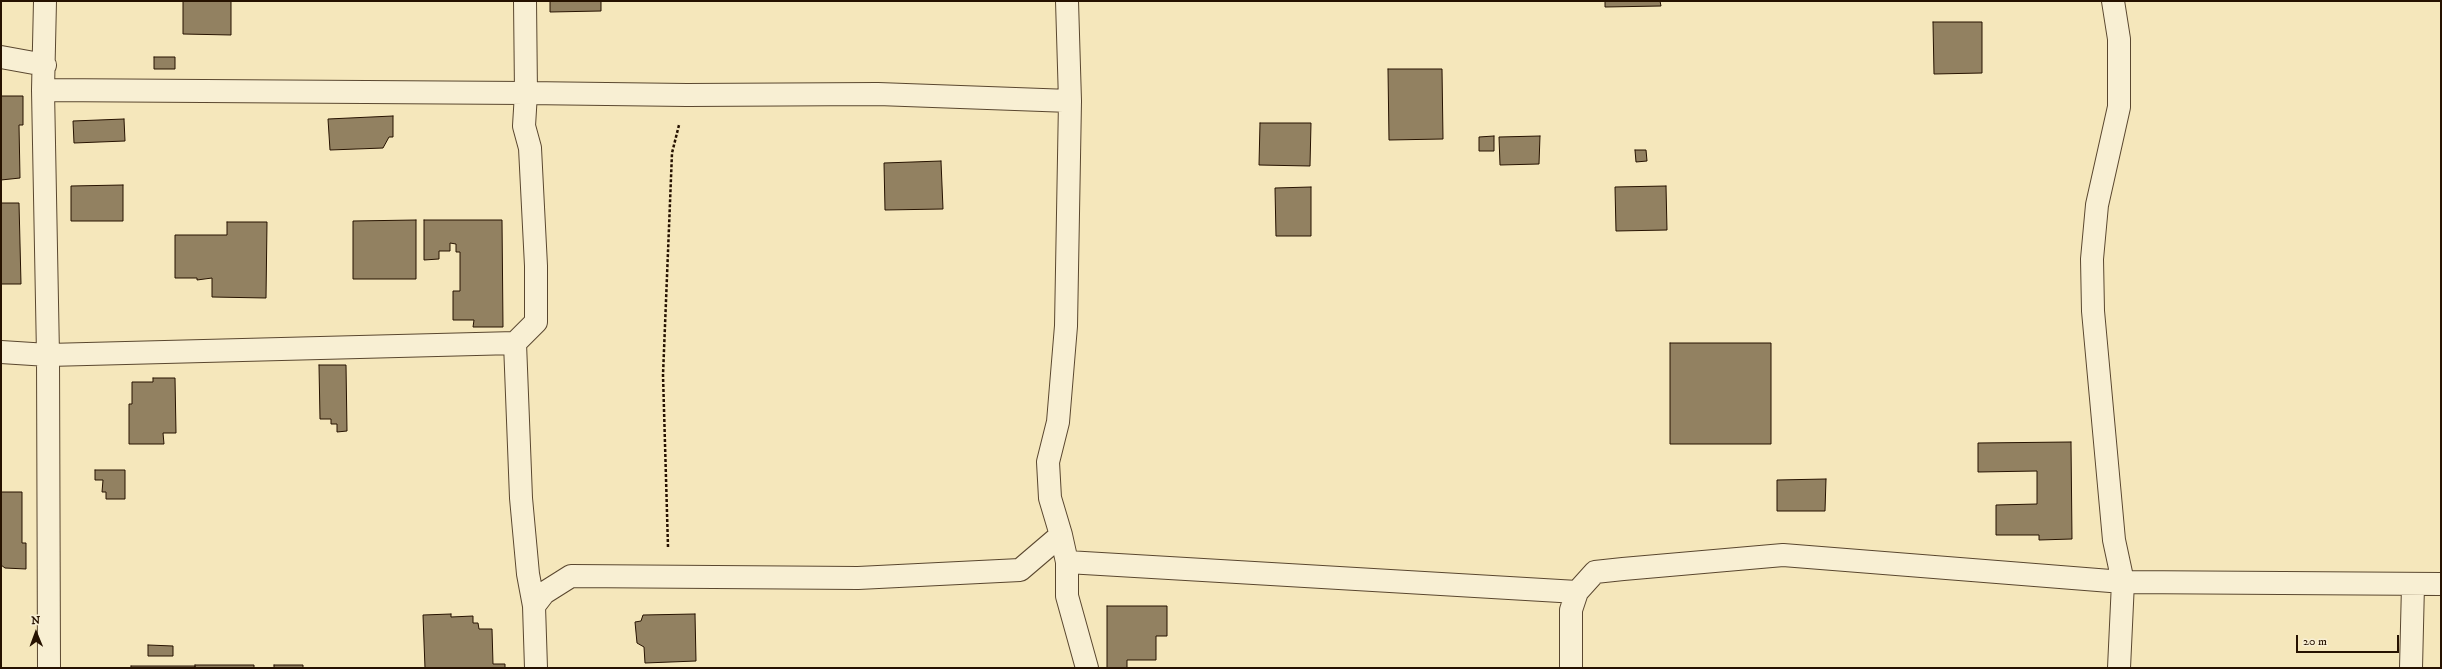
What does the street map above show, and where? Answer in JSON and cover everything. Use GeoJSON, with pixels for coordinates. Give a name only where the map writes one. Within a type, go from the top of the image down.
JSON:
{"type":"FeatureCollection","features":[{"type":"Feature","properties":{"kind":"street"},"geometry":{"type":"LineString","coordinates":[[45,1],[43,90],[48,355],[49,668]]}},
{"type":"Feature","properties":{"kind":"street"},"geometry":{"type":"LineString","coordinates":[[1,352],[48,355],[515,343],[536,322],[536,266],[530,148],[524,126],[526,92],[525,1]]}},
{"type":"Feature","properties":{"kind":"street"},"geometry":{"type":"LineString","coordinates":[[1067,1],[1070,101],[1066,326],[1058,422],[1048,462],[1050,498],[1067,562],[1067,596],[1087,668]]}},
{"type":"Feature","properties":{"kind":"street"},"geometry":{"type":"LineString","coordinates":[[2113,1],[2119,39],[2119,107],[2097,205],[2092,267],[2093,311],[2114,540],[2123,582],[2119,668]]}},
{"type":"Feature","properties":{"kind":"street"},"geometry":{"type":"LineString","coordinates":[[1,57],[44,65]]}},
{"type":"Feature","properties":{"kind":"street"},"geometry":{"type":"LineString","coordinates":[[43,90],[526,92],[686,95],[878,94],[1070,101]]}},
{"type":"Feature","properties":{"kind":"street"},"geometry":{"type":"LineString","coordinates":[[515,343],[521,498],[528,574],[534,606],[536,668]]}},
{"type":"Feature","properties":{"kind":"street"},"geometry":{"type":"LineString","coordinates":[[534,606],[544,593],[571,576],[669,575],[858,578],[1020,570],[1061,535]]}},
{"type":"Feature","properties":{"kind":"street"},"geometry":{"type":"LineString","coordinates":[[1571,668],[1571,610],[1577,592],[1596,572],[1783,555],[2123,582],[2441,584]]}},
{"type":"Feature","properties":{"kind":"street"},"geometry":{"type":"LineString","coordinates":[[1067,562],[1577,592]]}},
{"type":"Feature","properties":{"kind":"street"},"geometry":{"type":"LineString","coordinates":[[2411,668],[2413,585]]}},
{"type":"Feature","properties":{"kind":"path"},"geometry":{"type":"LineString","coordinates":[[669,575],[663,375],[672,154],[686,95]]}},
{"type":"Feature","properties":{"kind":"building"},"geometry":{"type":"Polygon","coordinates":[[[183,1],[231,1],[231,35],[183,34],[183,1]]]}},
{"type":"Feature","properties":{"kind":"building"},"geometry":{"type":"Polygon","coordinates":[[[550,1],[601,1],[601,11],[550,12],[550,1]]]}},
{"type":"Feature","properties":{"kind":"building"},"geometry":{"type":"Polygon","coordinates":[[[1605,1],[1660,1],[1661,6],[1605,7],[1605,1]]]}},
{"type":"Feature","properties":{"kind":"building"},"geometry":{"type":"Polygon","coordinates":[[[1933,22],[1982,22],[1982,73],[1934,74],[1933,22]]]}},
{"type":"Feature","properties":{"kind":"building"},"geometry":{"type":"Polygon","coordinates":[[[154,57],[175,57],[175,69],[154,69],[154,57]]]}},
{"type":"Feature","properties":{"kind":"building"},"geometry":{"type":"Polygon","coordinates":[[[1388,69],[1442,69],[1443,139],[1389,140],[1388,69]]]}},
{"type":"Feature","properties":{"kind":"building"},"geometry":{"type":"Polygon","coordinates":[[[1,96],[23,96],[23,125],[19,125],[20,178],[1,180],[1,96]]]}},
{"type":"Feature","properties":{"kind":"building"},"geometry":{"type":"Polygon","coordinates":[[[393,116],[393,137],[389,137],[383,148],[330,150],[328,119],[393,116]]]}},
{"type":"Feature","properties":{"kind":"building"},"geometry":{"type":"Polygon","coordinates":[[[124,119],[125,141],[74,143],[73,121],[124,119]]]}},
{"type":"Feature","properties":{"kind":"building"},"geometry":{"type":"Polygon","coordinates":[[[1260,123],[1311,123],[1310,166],[1259,165],[1260,123]]]}},
{"type":"Feature","properties":{"kind":"building"},"geometry":{"type":"Polygon","coordinates":[[[1494,136],[1494,151],[1479,151],[1479,137],[1494,136]]]}},
{"type":"Feature","properties":{"kind":"building"},"geometry":{"type":"Polygon","coordinates":[[[1540,136],[1539,164],[1500,165],[1499,137],[1540,136]]]}},
{"type":"Feature","properties":{"kind":"building"},"geometry":{"type":"Polygon","coordinates":[[[1635,150],[1646,150],[1647,161],[1636,162],[1635,150]]]}},
{"type":"Feature","properties":{"kind":"building"},"geometry":{"type":"Polygon","coordinates":[[[941,161],[943,209],[885,210],[884,163],[941,161]]]}},
{"type":"Feature","properties":{"kind":"building"},"geometry":{"type":"Polygon","coordinates":[[[123,185],[123,221],[71,221],[71,186],[123,185]]]}},
{"type":"Feature","properties":{"kind":"building"},"geometry":{"type":"Polygon","coordinates":[[[1666,186],[1667,230],[1616,231],[1615,187],[1666,186]]]}},
{"type":"Feature","properties":{"kind":"building"},"geometry":{"type":"Polygon","coordinates":[[[1311,187],[1311,236],[1276,236],[1275,188],[1311,187]]]}},
{"type":"Feature","properties":{"kind":"building"},"geometry":{"type":"Polygon","coordinates":[[[1,203],[19,203],[21,284],[1,284],[1,203]]]}},
{"type":"Feature","properties":{"kind":"building"},"geometry":{"type":"Polygon","coordinates":[[[416,220],[416,279],[353,279],[353,221],[416,220]]]}},
{"type":"Feature","properties":{"kind":"building"},"geometry":{"type":"Polygon","coordinates":[[[424,220],[502,220],[503,327],[473,327],[474,320],[453,320],[453,291],[460,291],[460,252],[456,252],[456,244],[450,243],[450,251],[439,251],[439,259],[424,260],[424,220]]]}},
{"type":"Feature","properties":{"kind":"building"},"geometry":{"type":"Polygon","coordinates":[[[227,222],[267,222],[266,298],[212,297],[212,278],[197,280],[197,278],[175,278],[175,235],[227,235],[227,222]]]}},
{"type":"Feature","properties":{"kind":"building"},"geometry":{"type":"Polygon","coordinates":[[[1670,343],[1771,343],[1771,444],[1670,444],[1670,343]]]}},
{"type":"Feature","properties":{"kind":"building"},"geometry":{"type":"Polygon","coordinates":[[[319,365],[346,365],[347,431],[337,432],[337,424],[331,424],[331,419],[320,419],[319,365]]]}},
{"type":"Feature","properties":{"kind":"building"},"geometry":{"type":"Polygon","coordinates":[[[153,378],[175,378],[176,433],[163,433],[164,444],[129,444],[129,404],[132,404],[132,382],[153,382],[153,378]]]}},
{"type":"Feature","properties":{"kind":"building"},"geometry":{"type":"Polygon","coordinates":[[[2071,442],[2072,539],[2039,540],[2039,535],[1996,535],[1996,505],[2037,504],[2037,471],[1978,472],[1978,443],[2071,442]]]}},
{"type":"Feature","properties":{"kind":"building"},"geometry":{"type":"Polygon","coordinates":[[[95,470],[125,470],[125,499],[106,499],[106,492],[102,492],[103,480],[95,480],[95,470]]]}},
{"type":"Feature","properties":{"kind":"building"},"geometry":{"type":"Polygon","coordinates":[[[1826,479],[1825,511],[1777,511],[1777,480],[1826,479]]]}},
{"type":"Feature","properties":{"kind":"building"},"geometry":{"type":"Polygon","coordinates":[[[1,492],[22,492],[22,543],[26,543],[26,569],[5,568],[1,565],[1,492]]]}},
{"type":"Feature","properties":{"kind":"building"},"geometry":{"type":"Polygon","coordinates":[[[1107,606],[1167,606],[1167,636],[1156,636],[1156,660],[1127,660],[1127,668],[1107,668],[1107,606]]]}},
{"type":"Feature","properties":{"kind":"building"},"geometry":{"type":"Polygon","coordinates":[[[451,614],[451,617],[473,616],[473,623],[478,623],[479,629],[492,629],[493,664],[505,664],[505,668],[425,668],[423,615],[451,614]]]}},
{"type":"Feature","properties":{"kind":"building"},"geometry":{"type":"Polygon","coordinates":[[[695,614],[696,661],[645,663],[644,647],[637,643],[635,622],[641,621],[643,615],[695,614]]]}},
{"type":"Feature","properties":{"kind":"building"},"geometry":{"type":"Polygon","coordinates":[[[148,645],[173,646],[173,656],[148,656],[148,645]]]}},
{"type":"Feature","properties":{"kind":"building"},"geometry":{"type":"Polygon","coordinates":[[[195,665],[254,665],[254,668],[195,668],[195,665]]]}},
{"type":"Feature","properties":{"kind":"building"},"geometry":{"type":"Polygon","coordinates":[[[274,665],[303,665],[303,668],[274,668],[274,665]]]}},
{"type":"Feature","properties":{"kind":"building"},"geometry":{"type":"Polygon","coordinates":[[[131,666],[195,666],[195,668],[131,668],[131,666]]]}}]}
